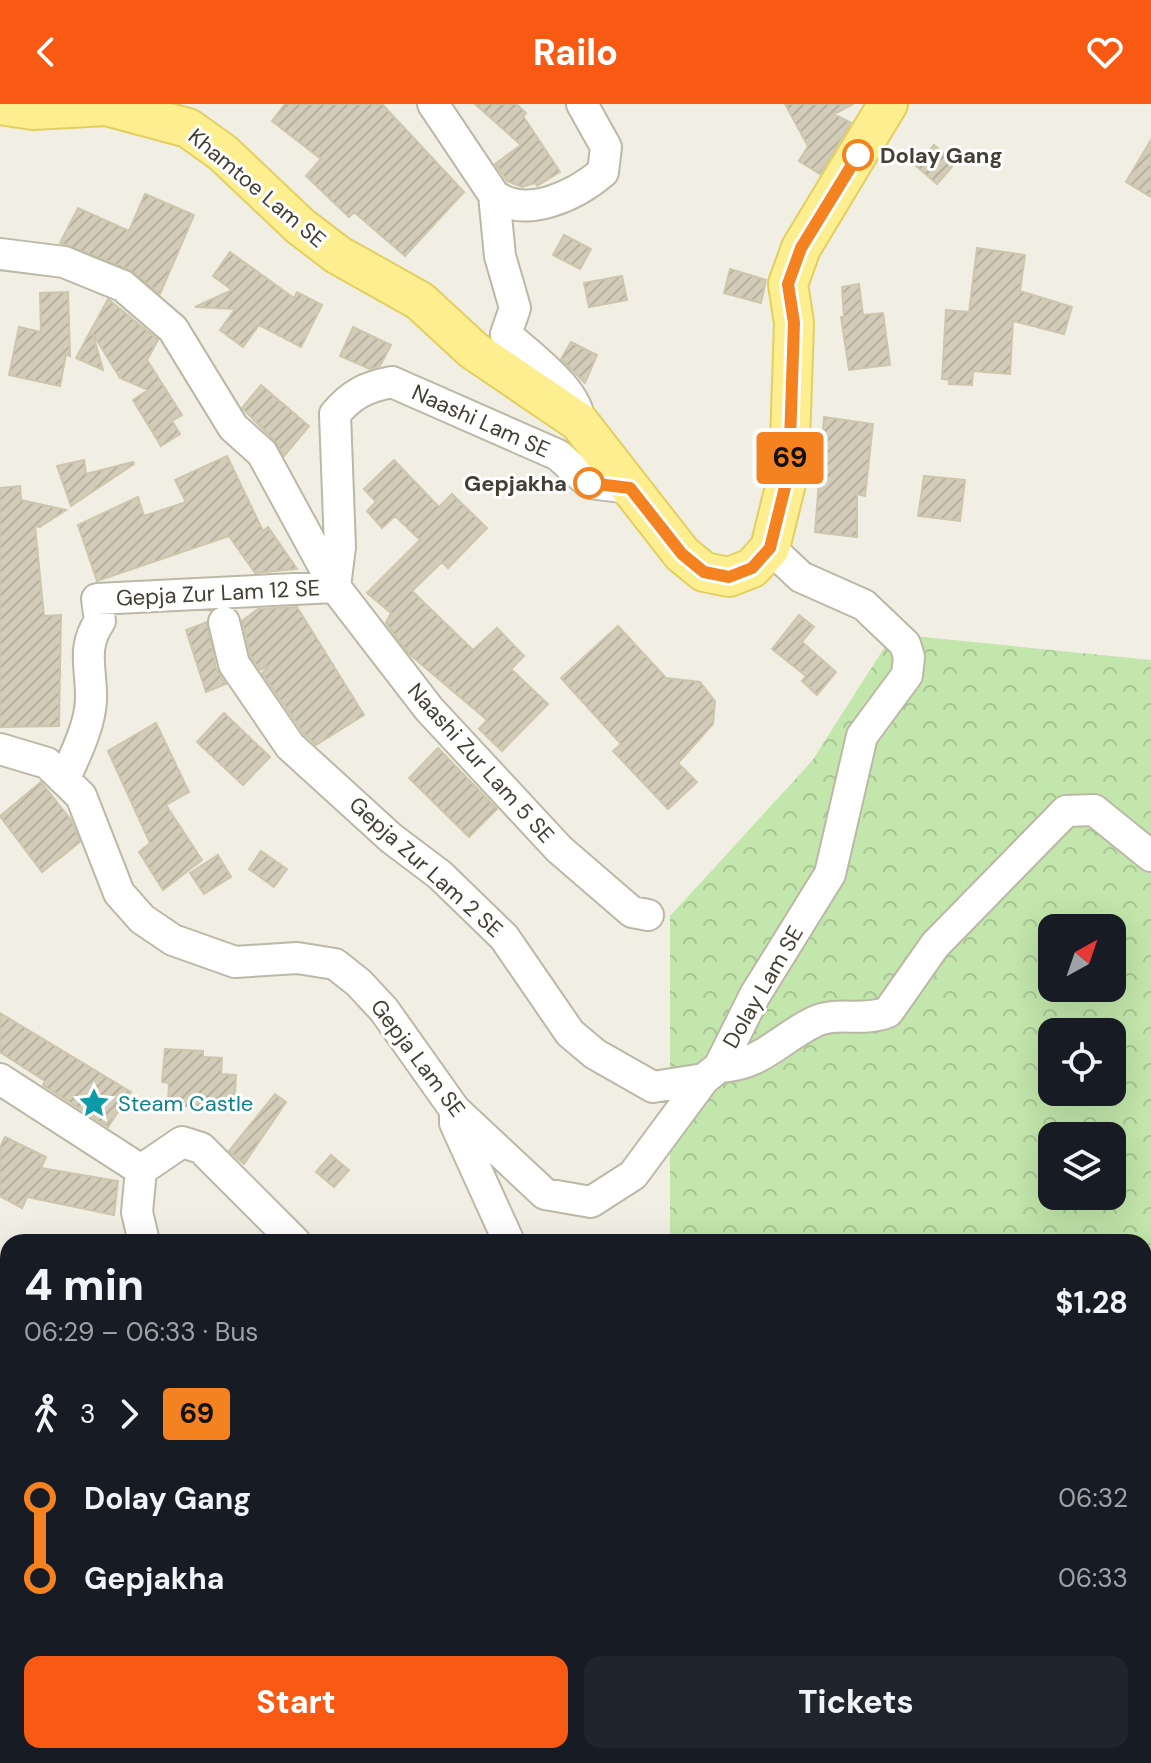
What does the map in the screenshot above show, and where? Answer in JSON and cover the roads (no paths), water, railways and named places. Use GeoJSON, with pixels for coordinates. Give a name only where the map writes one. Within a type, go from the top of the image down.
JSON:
{"type":"FeatureCollection","features":[{"type":"Feature","properties":{"kind":"main road","name":"Khamtoe Lam SE"},"geometry":{"type":"LineString","coordinates":[[0,105],[33,110],[106,106],[188,128],[223,153],[300,226],[338,255],[420,301],[473,350],[579,422],[682,554],[704,572],[729,577],[752,568],[770,548]]}},
{"type":"Feature","properties":{"kind":"main road"},"geometry":{"type":"LineString","coordinates":[[770,548],[789,471],[794,323],[788,284],[801,248],[893,105]]}},
{"type":"Feature","properties":{"kind":"street"},"geometry":{"type":"LineString","coordinates":[[433,104],[494,195],[500,256],[515,308],[506,334],[568,390],[580,411],[579,422]]}},
{"type":"Feature","properties":{"kind":"street"},"geometry":{"type":"LineString","coordinates":[[494,195],[513,205],[543,202],[587,185],[603,172],[606,147],[582,104]]}},
{"type":"Feature","properties":{"kind":"street"},"geometry":{"type":"LineString","coordinates":[[0,254],[64,262],[123,286],[173,329],[233,427],[262,453],[335,587]]}},
{"type":"Feature","properties":{"kind":"street","name":"Naashi Lam SE"},"geometry":{"type":"LineString","coordinates":[[335,587],[340,547],[335,414],[351,395],[370,386],[392,382],[558,455],[589,483],[630,488]]}},
{"type":"Feature","properties":{"kind":"street","name":"Dolay Lam SE"},"geometry":{"type":"LineString","coordinates":[[711,1073],[830,874],[862,736],[907,675],[909,657],[905,644],[864,605],[801,577],[770,548]]}},
{"type":"Feature","properties":{"kind":"street","name":"Gepja Zur Lam 12 SE"},"geometry":{"type":"LineString","coordinates":[[65,778],[78,750],[91,702],[86,657],[91,634],[100,621],[97,599],[335,587]]}},
{"type":"Feature","properties":{"kind":"street","name":"Naashi Zur Lam 5 SE"},"geometry":{"type":"LineString","coordinates":[[335,587],[429,709],[559,849],[632,912],[648,915]]}},
{"type":"Feature","properties":{"kind":"street","name":"Gepja Zur Lam 2 SE"},"geometry":{"type":"LineString","coordinates":[[224,622],[234,664],[290,746],[391,838],[440,875],[504,937],[570,1033],[595,1054],[653,1087],[711,1073]]}},
{"type":"Feature","properties":{"kind":"street","name":"Gepja Lam SE"},"geometry":{"type":"LineString","coordinates":[[0,749],[47,763],[65,778],[81,796],[119,893],[142,919],[173,940],[235,962],[297,958],[335,964],[359,983],[384,1010],[455,1110],[545,1194],[591,1202],[633,1175],[711,1073]]}},
{"type":"Feature","properties":{"kind":"street","name":"Dolay Lam SE"},"geometry":{"type":"LineString","coordinates":[[711,1073],[738,1067],[768,1054],[816,1020],[876,1017],[888,1012],[935,945],[1066,811],[1094,810],[1151,856]]}},
{"type":"Feature","properties":{"kind":"street"},"geometry":{"type":"LineString","coordinates":[[0,1079],[141,1170]]}},
{"type":"Feature","properties":{"kind":"street"},"geometry":{"type":"LineString","coordinates":[[455,1110],[455,1123],[505,1234]]}},
{"type":"Feature","properties":{"kind":"street"},"geometry":{"type":"LineString","coordinates":[[141,1170],[182,1142],[201,1148],[287,1234]]}},
{"type":"Feature","properties":{"kind":"street"},"geometry":{"type":"LineString","coordinates":[[141,1170],[137,1212],[142,1234]]}},
{"type":"Feature","properties":{"kind":"place","name":"Dolay Gang"},"geometry":{"type":"Point","coordinates":[858,155]}},
{"type":"Feature","properties":{"kind":"place","name":"Gepjakha"},"geometry":{"type":"Point","coordinates":[589,483]}},
{"type":"Feature","properties":{"kind":"place","name":"Steam Castle"},"geometry":{"type":"Point","coordinates":[94,1103]}}]}
